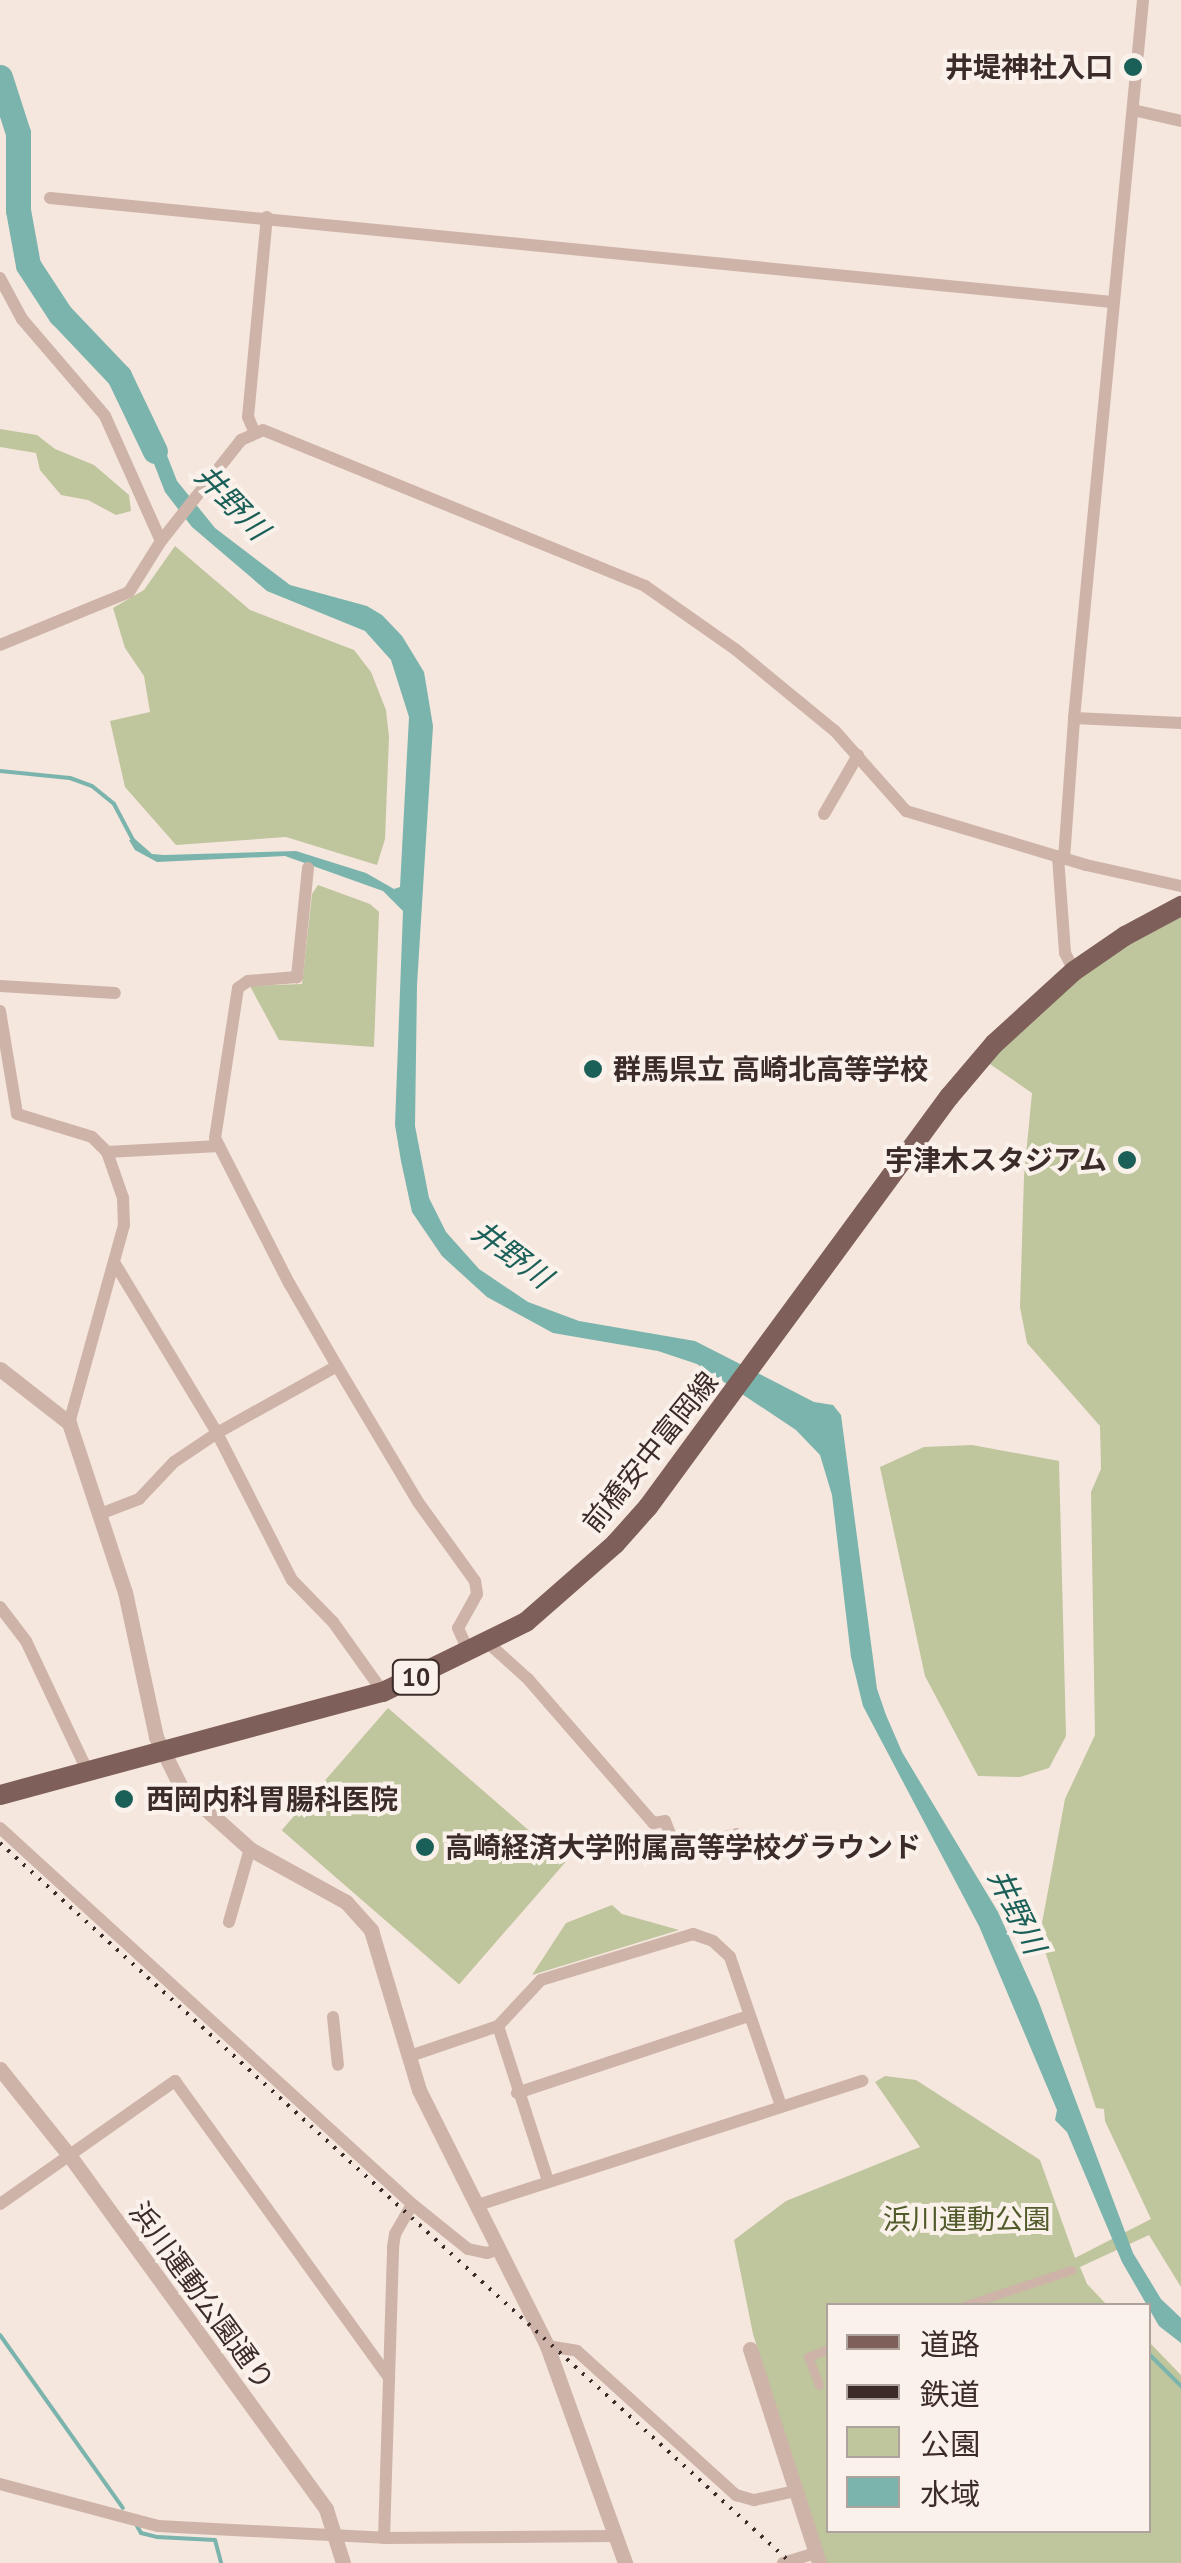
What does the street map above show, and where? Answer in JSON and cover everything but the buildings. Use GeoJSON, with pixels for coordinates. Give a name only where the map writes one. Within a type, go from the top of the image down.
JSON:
{"type":"FeatureCollection","features":[{"type":"Feature","properties":{"kind":"main road","name":"前橋安中富岡線"},"geometry":{"type":"LineString","coordinates":[[0,1795],[383,1692],[526,1622],[616,1544],[734,1394],[971,1070],[1045,993],[1125,936],[1181,906]]}},
{"type":"Feature","properties":{"kind":"street"},"geometry":{"type":"LineString","coordinates":[[1074,971],[1065,952],[1061,858],[1143,0]]}},
{"type":"Feature","properties":{"kind":"street"},"geometry":{"type":"LineString","coordinates":[[1132,110],[1181,121]]}},
{"type":"Feature","properties":{"kind":"street"},"geometry":{"type":"LineString","coordinates":[[50,198],[1112,302]]}},
{"type":"Feature","properties":{"kind":"street"},"geometry":{"type":"LineString","coordinates":[[254,430],[248,417],[267,217]]}},
{"type":"Feature","properties":{"kind":"street"},"geometry":{"type":"LineString","coordinates":[[0,278],[22,319],[105,416],[161,541]]}},
{"type":"Feature","properties":{"kind":"street"},"geometry":{"type":"LineString","coordinates":[[0,646],[118,600],[136,584],[161,541],[241,440],[254,430],[272,432],[645,586],[735,649],[858,755],[906,811],[1061,858],[1181,886]]}},
{"type":"Feature","properties":{"kind":"street"},"geometry":{"type":"LineString","coordinates":[[1074,718],[1181,723]]}},
{"type":"Feature","properties":{"kind":"street"},"geometry":{"type":"LineString","coordinates":[[824,814],[858,755]]}},
{"type":"Feature","properties":{"kind":"street"},"geometry":{"type":"LineString","coordinates":[[314,869],[297,978],[248,980],[238,988],[215,1131],[220,1146],[288,1283],[418,1502],[476,1581],[477,1594],[458,1628],[478,1648],[528,1679],[653,1823],[664,1822],[676,1850],[737,1834]]}},
{"type":"Feature","properties":{"kind":"street"},"geometry":{"type":"LineString","coordinates":[[0,986],[115,993]]}},
{"type":"Feature","properties":{"kind":"street"},"geometry":{"type":"LineString","coordinates":[[0,1011],[17,1114]]}},
{"type":"Feature","properties":{"kind":"street"},"geometry":{"type":"LineString","coordinates":[[0,1117],[17,1114],[92,1137],[107,1152],[124,1211],[70,1423],[124,1592],[163,1753],[181,1787],[250,1849],[334,1893],[358,1912],[380,1951],[419,2090],[546,2346],[612,2536],[626,2563]]}},
{"type":"Feature","properties":{"kind":"street"},"geometry":{"type":"LineString","coordinates":[[107,1152],[220,1146]]}},
{"type":"Feature","properties":{"kind":"street"},"geometry":{"type":"LineString","coordinates":[[114,1262],[217,1433],[292,1580],[333,1622],[383,1692]]}},
{"type":"Feature","properties":{"kind":"street"},"geometry":{"type":"LineString","coordinates":[[100,1514],[139,1499],[174,1462],[217,1433],[337,1366]]}},
{"type":"Feature","properties":{"kind":"street"},"geometry":{"type":"LineString","coordinates":[[0,1369],[70,1423]]}},
{"type":"Feature","properties":{"kind":"street"},"geometry":{"type":"LineString","coordinates":[[0,1607],[26,1641],[88,1772]]}},
{"type":"Feature","properties":{"kind":"street"},"geometry":{"type":"LineString","coordinates":[[0,1828],[412,2204],[468,2249],[487,2253],[499,2249]]}},
{"type":"Feature","properties":{"kind":"street"},"geometry":{"type":"LineString","coordinates":[[229,1922],[250,1849]]}},
{"type":"Feature","properties":{"kind":"street"},"geometry":{"type":"LineString","coordinates":[[410,2056],[498,2026],[541,1980],[686,1934],[712,1941],[730,1956],[780,2106]]}},
{"type":"Feature","properties":{"kind":"street"},"geometry":{"type":"LineString","coordinates":[[517,2093],[748,2016]]}},
{"type":"Feature","properties":{"kind":"street"},"geometry":{"type":"LineString","coordinates":[[334,2018],[338,2064]]}},
{"type":"Feature","properties":{"kind":"street"},"geometry":{"type":"LineString","coordinates":[[498,2026],[548,2181]]}},
{"type":"Feature","properties":{"kind":"street","name":"浜川運動公園通り"},"geometry":{"type":"LineString","coordinates":[[0,2069],[69,2154],[326,2509],[343,2563]]}},
{"type":"Feature","properties":{"kind":"street"},"geometry":{"type":"LineString","coordinates":[[0,2204],[174,2081],[389,2378]]}},
{"type":"Feature","properties":{"kind":"street"},"geometry":{"type":"LineString","coordinates":[[478,2205],[864,2081]]}},
{"type":"Feature","properties":{"kind":"street"},"geometry":{"type":"LineString","coordinates":[[384,2538],[394,2234],[412,2204]]}},
{"type":"Feature","properties":{"kind":"street"},"geometry":{"type":"LineString","coordinates":[[972,2303],[1071,2270]]}},
{"type":"Feature","properties":{"kind":"street"},"geometry":{"type":"LineString","coordinates":[[546,2346],[577,2351],[736,2495],[754,2500],[796,2491]]}},
{"type":"Feature","properties":{"kind":"street"},"geometry":{"type":"LineString","coordinates":[[750,2349],[817,2558],[783,2563]]}},
{"type":"Feature","properties":{"kind":"street"},"geometry":{"type":"LineString","coordinates":[[820,2385],[808,2357],[826,2350]]}},
{"type":"Feature","properties":{"kind":"street"},"geometry":{"type":"LineString","coordinates":[[0,2484],[158,2526],[384,2538],[612,2536]]}},
{"type":"Feature","properties":{"kind":"green space"},"geometry":{"type":"Polygon","coordinates":[[[0,429],[37,435],[55,449],[94,465],[129,495],[131,511],[116,515],[88,500],[61,495],[40,470],[36,453],[0,447],[0,429]]]}},
{"type":"Feature","properties":{"kind":"green space"},"geometry":{"type":"Polygon","coordinates":[[[175,546],[250,610],[354,650],[371,672],[386,710],[389,737],[385,839],[377,865],[286,837],[176,845],[125,787],[110,721],[150,712],[144,676],[125,648],[113,608],[144,590],[175,546]]]}},
{"type":"Feature","properties":{"kind":"green space"},"geometry":{"type":"Polygon","coordinates":[[[318,885],[370,904],[379,912],[374,1047],[279,1040],[250,986],[302,984],[312,894],[318,885]]]}},
{"type":"Feature","properties":{"kind":"green space","name":"浜川運動公園"},"geometry":{"type":"Polygon","coordinates":[[[1181,917],[1181,2287],[1149,2235],[1080,2267],[1087,2284],[1105,2303],[826,2303],[826,2533],[1151,2533],[1151,2344],[1181,2375],[1181,2563],[825,2563],[753,2334],[734,2240],[786,2201],[920,2147],[875,2082],[885,2076],[916,2080],[1040,2160],[1075,2258],[1151,2219],[1105,2121],[1104,2109],[1096,2108],[1045,1951],[1042,1923],[1065,1799],[1095,1735],[1091,1492],[1101,1469],[1100,1426],[1027,1343],[1020,1307],[1024,1176],[1032,1093],[987,1062],[1035,1010],[1120,950],[1181,917]]]}},
{"type":"Feature","properties":{"kind":"green space"},"geometry":{"type":"Polygon","coordinates":[[[972,1445],[1059,1461],[1066,1736],[1049,1768],[1020,1777],[978,1776],[925,1676],[880,1467],[924,1447],[972,1445]]]}},
{"type":"Feature","properties":{"kind":"green space","name":"高崎経済大学附属高等学校グラウンド"},"geometry":{"type":"Polygon","coordinates":[[[388,1708],[565,1862],[459,1984],[282,1830],[388,1708]]]}},
{"type":"Feature","properties":{"kind":"green space"},"geometry":{"type":"Polygon","coordinates":[[[612,1905],[622,1914],[679,1930],[532,1975],[566,1923],[612,1905]]]}},
{"type":"Feature","properties":{"kind":"water"},"geometry":{"type":"Polygon","coordinates":[[[152,417],[177,481],[215,528],[290,585],[367,606],[382,615],[402,636],[424,672],[433,726],[417,985],[415,1126],[429,1198],[446,1232],[479,1269],[528,1302],[579,1321],[695,1341],[814,1402],[833,1405],[841,1415],[877,1689],[886,1715],[902,1752],[998,1912],[1038,2000],[1133,2253],[1161,2299],[1181,2318],[1181,2343],[1159,2326],[1151,2312],[1151,2303],[1146,2303],[1122,2262],[1067,2132],[1055,2120],[1057,2110],[979,1926],[863,1706],[851,1657],[832,1495],[820,1455],[796,1430],[697,1364],[658,1351],[553,1333],[487,1297],[442,1256],[412,1212],[395,1125],[403,911],[383,891],[285,856],[157,862],[135,850],[129,840],[135,839],[152,854],[164,855],[296,851],[366,873],[394,889],[400,887],[409,717],[391,660],[365,631],[267,591],[192,527],[165,492],[140,422],[152,417]]]}},
{"type":"Feature","properties":{"kind":"waterway","name":"井野川"},"geometry":{"type":"LineString","coordinates":[[0,77],[18,133],[18,210],[28,265],[60,314],[119,376],[155,451]]}},
{"type":"Feature","properties":{"kind":"waterway"},"geometry":{"type":"LineString","coordinates":[[0,771],[70,778],[92,786],[114,804],[134,842]]}},
{"type":"Feature","properties":{"kind":"waterway"},"geometry":{"type":"LineString","coordinates":[[0,2335],[123,2508]]}},
{"type":"Feature","properties":{"kind":"waterway"},"geometry":{"type":"LineString","coordinates":[[1151,2356],[1181,2386]]}},
{"type":"Feature","properties":{"kind":"waterway"},"geometry":{"type":"LineString","coordinates":[[137,2526],[141,2533],[157,2537],[215,2540],[221,2563]]}},
{"type":"Feature","properties":{"kind":"railway"},"geometry":{"type":"LineString","coordinates":[[0,1843],[791,2563]]}},
{"type":"Feature","properties":{"kind":"place","name":"井堤神社入口"},"geometry":{"type":"Point","coordinates":[1133,67]}},
{"type":"Feature","properties":{"kind":"place","name":"群馬県立 高崎北高等学校"},"geometry":{"type":"Point","coordinates":[593,1069]}},
{"type":"Feature","properties":{"kind":"place","name":"宇津木スタジアム"},"geometry":{"type":"Point","coordinates":[1127,1160]}},
{"type":"Feature","properties":{"kind":"place","name":"西岡内科胃腸科医院"},"geometry":{"type":"Point","coordinates":[124,1799]}},
{"type":"Feature","properties":{"kind":"place","name":"高崎経済大学附属高等学校グラウンド"},"geometry":{"type":"Point","coordinates":[425,1847]}}]}
